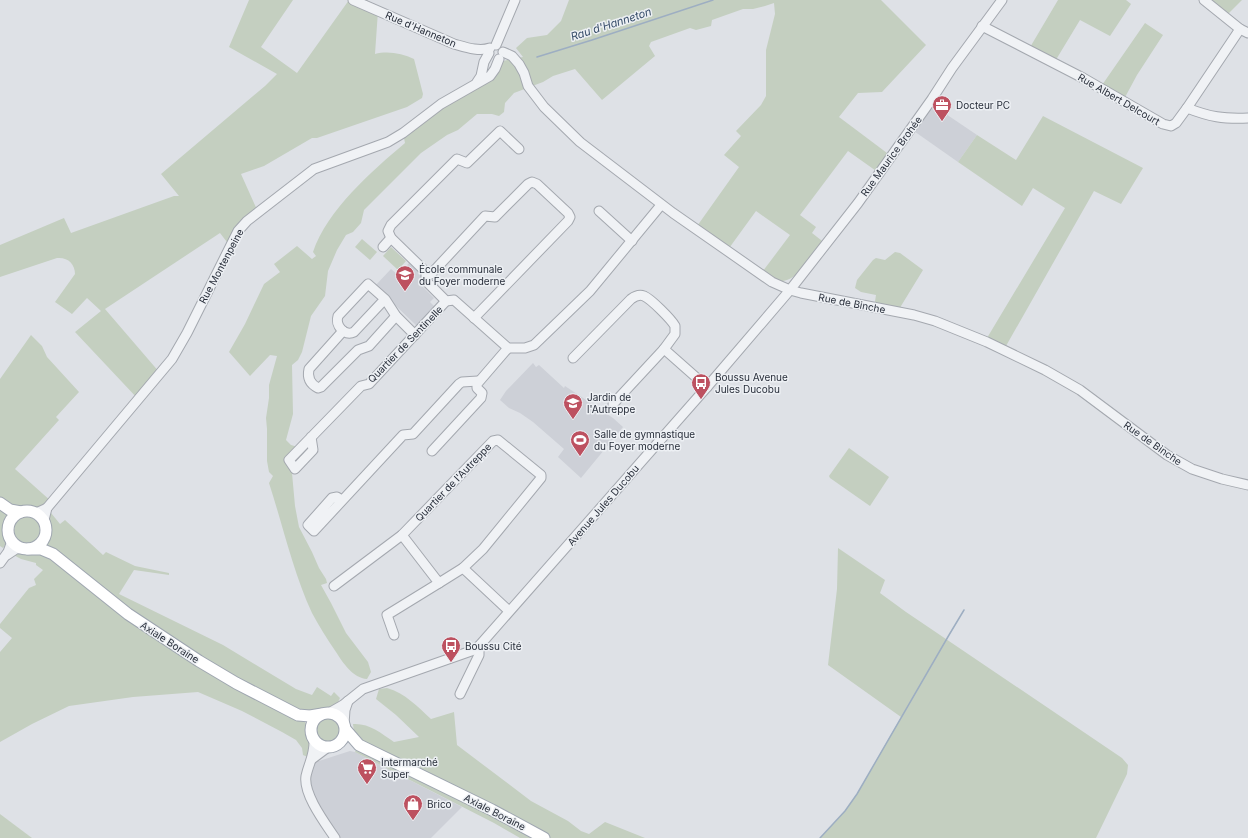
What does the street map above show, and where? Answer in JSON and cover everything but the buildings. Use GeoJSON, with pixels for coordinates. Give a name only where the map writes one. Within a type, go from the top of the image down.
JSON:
{"type":"FeatureCollection","features":[{"type":"Feature","properties":{"kind":"main road"},"geometry":{"type":"LineString","coordinates":[[1,504],[10,510],[21,512],[26,511],[40,516],[46,526],[45,538],[38,546],[26,548],[19,547],[12,541],[8,532],[9,523],[1,504]]}},
{"type":"Feature","properties":{"kind":"main road"},"geometry":{"type":"LineString","coordinates":[[9,523],[16,514],[21,512]]}},
{"type":"Feature","properties":{"kind":"main road","name":"Axiale Boraine"},"geometry":{"type":"LineString","coordinates":[[45,538],[53,554]]}},
{"type":"Feature","properties":{"kind":"main road","name":"Axiale Boraine"},"geometry":{"type":"LineString","coordinates":[[26,548],[41,549],[53,554],[128,614],[176,647],[236,683],[298,715],[304,721],[312,735]]}},
{"type":"Feature","properties":{"kind":"main road"},"geometry":{"type":"LineString","coordinates":[[325,713],[338,716],[345,727],[345,736],[333,746],[322,746],[312,735],[314,720],[325,713]]}},
{"type":"Feature","properties":{"kind":"main road","name":"Axiale Boraine"},"geometry":{"type":"LineString","coordinates":[[298,715],[310,716],[325,713]]}},
{"type":"Feature","properties":{"kind":"main road","name":"Axiale Boraine"},"geometry":{"type":"LineString","coordinates":[[345,727],[359,745]]}},
{"type":"Feature","properties":{"kind":"main road","name":"Axiale Boraine"},"geometry":{"type":"LineString","coordinates":[[333,746],[350,744],[359,745],[492,810],[544,838]]}},
{"type":"Feature","properties":{"kind":"street","name":"Rue d'Hanneton"},"geometry":{"type":"LineString","coordinates":[[353,0],[454,44],[471,49],[492,49]]}},
{"type":"Feature","properties":{"kind":"street"},"geometry":{"type":"LineString","coordinates":[[477,82],[481,76],[484,62],[492,49],[514,0]]}},
{"type":"Feature","properties":{"kind":"street","name":"Rue Maurice Brohée"},"geometry":{"type":"LineString","coordinates":[[790,290],[858,203],[982,26],[1002,0]]}},
{"type":"Feature","properties":{"kind":"street"},"geometry":{"type":"LineString","coordinates":[[1204,0],[1245,32]]}},
{"type":"Feature","properties":{"kind":"street","name":"Rue Albert Delcourt"},"geometry":{"type":"LineString","coordinates":[[982,26],[1083,78],[1163,124],[1171,126],[1174,125],[1245,32]]}},
{"type":"Feature","properties":{"kind":"street"},"geometry":{"type":"LineString","coordinates":[[502,48],[501,56],[492,58],[492,49],[502,48]]}},
{"type":"Feature","properties":{"kind":"street"},"geometry":{"type":"LineString","coordinates":[[471,49],[478,53],[484,62]]}},
{"type":"Feature","properties":{"kind":"street","name":"Rue de Binche"},"geometry":{"type":"LineString","coordinates":[[501,56],[512,56],[519,64],[524,73],[528,86],[534,95],[567,131],[661,205],[772,282],[790,290],[914,315],[935,321],[987,342],[1045,370],[1080,390],[1167,454],[1192,469],[1222,479],[1248,485]]}},
{"type":"Feature","properties":{"kind":"street","name":"Rue Montenpeine"},"geometry":{"type":"LineString","coordinates":[[40,516],[172,359],[187,333],[236,236],[247,221],[314,169],[393,140],[441,104],[477,82],[490,76],[496,69],[501,56]]}},
{"type":"Feature","properties":{"kind":"street"},"geometry":{"type":"LineString","coordinates":[[1187,108],[1215,118],[1248,118]]}},
{"type":"Feature","properties":{"kind":"street"},"geometry":{"type":"LineString","coordinates":[[474,318],[568,221],[570,217],[568,213],[537,184],[532,182],[528,184],[495,218],[485,216],[431,274],[426,272],[391,238],[388,231],[391,225],[456,159],[467,163],[500,131],[519,149]]}},
{"type":"Feature","properties":{"kind":"street"},"geometry":{"type":"LineString","coordinates":[[426,272],[426,281],[446,301],[454,300],[508,348],[525,348],[534,346],[590,291],[661,205]]}},
{"type":"Feature","properties":{"kind":"street"},"geometry":{"type":"LineString","coordinates":[[599,211],[632,241]]}},
{"type":"Feature","properties":{"kind":"street"},"geometry":{"type":"LineString","coordinates":[[383,247],[391,238]]}},
{"type":"Feature","properties":{"kind":"street"},"geometry":{"type":"LineString","coordinates":[[385,300],[354,332],[350,334],[343,331],[338,326],[336,321],[338,316],[368,284],[385,300],[396,316],[415,335]]}},
{"type":"Feature","properties":{"kind":"street","name":"Avenue Jules Ducobu"},"geometry":{"type":"LineString","coordinates":[[325,713],[348,701],[358,692],[371,686],[474,650],[479,646],[707,387],[790,290]]}},
{"type":"Feature","properties":{"kind":"street"},"geometry":{"type":"LineString","coordinates":[[573,358],[626,304],[636,296],[644,296],[675,326],[675,334],[664,349],[613,404]]}},
{"type":"Feature","properties":{"kind":"street","name":"Quartier de Sentinelle"},"geometry":{"type":"LineString","coordinates":[[312,437],[361,386],[369,384],[446,301]]}},
{"type":"Feature","properties":{"kind":"street"},"geometry":{"type":"LineString","coordinates":[[343,331],[309,369],[308,375],[311,384],[318,388],[321,388],[358,350],[369,346],[396,316]]}},
{"type":"Feature","properties":{"kind":"street"},"geometry":{"type":"LineString","coordinates":[[432,451],[481,398],[482,393],[476,386],[478,381],[508,348]]}},
{"type":"Feature","properties":{"kind":"street"},"geometry":{"type":"LineString","coordinates":[[664,349],[707,387]]}},
{"type":"Feature","properties":{"kind":"street"},"geometry":{"type":"LineString","coordinates":[[342,500],[403,435],[413,434],[459,384],[462,382],[478,381]]}},
{"type":"Feature","properties":{"kind":"street","name":"Quartier de l'Autreppe"},"geometry":{"type":"LineString","coordinates":[[334,586],[402,535],[493,441],[498,440],[541,476],[541,478],[483,550],[463,568],[387,615],[394,636]]}},
{"type":"Feature","properties":{"kind":"street"},"geometry":{"type":"LineString","coordinates":[[402,535],[439,583]]}},
{"type":"Feature","properties":{"kind":"street"},"geometry":{"type":"LineString","coordinates":[[3,559],[12,541]]}},
{"type":"Feature","properties":{"kind":"street"},"geometry":{"type":"LineString","coordinates":[[3,559],[16,550],[26,548]]}},
{"type":"Feature","properties":{"kind":"street"},"geometry":{"type":"LineString","coordinates":[[463,568],[509,611]]}},
{"type":"Feature","properties":{"kind":"street","name":"Avenue Jules Ducobu"},"geometry":{"type":"LineString","coordinates":[[460,694],[479,655],[479,646]]}},
{"type":"Feature","properties":{"kind":"street"},"geometry":{"type":"LineString","coordinates":[[345,727],[345,710],[348,701]]}},
{"type":"Feature","properties":{"kind":"street"},"geometry":{"type":"LineString","coordinates":[[312,735],[314,747],[312,759],[306,775],[306,787],[313,803],[335,838]]}},
{"type":"Feature","properties":{"kind":"street"},"geometry":{"type":"LineString","coordinates":[[312,759],[333,746]]}},
{"type":"Feature","properties":{"kind":"shaded area"},"geometry":{"type":"Polygon","coordinates":[[[932,99],[943,106],[940,110],[977,135],[958,162],[911,129],[932,99]]]}},
{"type":"Feature","properties":{"kind":"shaded area","name":"École communale du Foyer moderne"},"geometry":{"type":"Polygon","coordinates":[[[409,263],[420,273],[423,278],[419,283],[434,298],[430,302],[435,307],[417,326],[375,286],[391,269],[398,275],[409,263]]]}},
{"type":"Feature","properties":{"kind":"shaded area","name":"Jardin de l'Autreppe"},"geometry":{"type":"Polygon","coordinates":[[[533,363],[536,367],[539,365],[564,388],[565,386],[613,418],[623,427],[581,478],[558,457],[564,449],[533,422],[520,413],[509,408],[500,400],[506,391],[533,363]]]}},
{"type":"Feature","properties":{"kind":"shaded area"},"geometry":{"type":"Polygon","coordinates":[[[350,751],[355,752],[462,807],[431,838],[335,838],[308,792],[312,759],[319,761],[350,751]]]}},
{"type":"Feature","properties":{"kind":"green space"},"geometry":{"type":"Polygon","coordinates":[[[249,0],[293,0],[261,47],[297,73],[349,0],[368,0],[365,5],[378,11],[375,54],[394,53],[405,55],[414,59],[423,94],[422,98],[407,107],[317,138],[312,138],[264,166],[241,174],[258,212],[230,246],[220,233],[105,309],[160,373],[138,399],[75,332],[101,311],[87,298],[72,314],[55,302],[75,274],[72,264],[68,260],[57,258],[0,277],[0,245],[64,218],[71,233],[174,196],[179,196],[161,174],[265,86],[277,74],[229,47],[249,0]]]}},
{"type":"Feature","properties":{"kind":"green space"},"geometry":{"type":"Polygon","coordinates":[[[569,0],[881,0],[926,45],[882,92],[858,93],[839,117],[891,156],[879,173],[848,151],[800,215],[816,227],[812,233],[826,244],[805,268],[798,274],[785,281],[776,281],[760,275],[790,235],[756,211],[727,251],[695,229],[739,167],[724,155],[741,136],[736,131],[761,105],[766,96],[766,50],[775,14],[774,3],[753,9],[743,9],[712,20],[711,26],[696,30],[690,28],[651,42],[649,46],[655,56],[602,100],[575,69],[553,76],[543,82],[514,93],[505,103],[504,112],[499,116],[492,114],[477,114],[458,130],[447,135],[421,153],[364,210],[361,223],[353,232],[346,235],[337,250],[328,271],[325,296],[311,316],[302,352],[298,360],[292,365],[293,414],[286,440],[291,445],[301,448],[289,460],[295,469],[292,473],[295,506],[299,527],[326,579],[327,583],[321,585],[346,633],[368,662],[371,672],[367,679],[362,678],[353,673],[345,665],[312,613],[299,581],[269,483],[273,476],[269,472],[267,461],[266,418],[269,385],[277,356],[270,355],[250,376],[229,352],[245,324],[264,284],[280,272],[274,264],[297,246],[312,259],[316,256],[313,252],[329,221],[352,192],[405,143],[403,133],[477,82],[503,61],[523,57],[516,48],[527,38],[547,35],[561,21],[569,0]]]}},
{"type":"Feature","properties":{"kind":"green space"},"geometry":{"type":"Polygon","coordinates":[[[1058,0],[1126,0],[1131,4],[1110,36],[1080,20],[1054,63],[1029,49],[1058,0]]]}},
{"type":"Feature","properties":{"kind":"green space"},"geometry":{"type":"Polygon","coordinates":[[[1209,0],[1242,0],[1225,17],[1209,0]]]}},
{"type":"Feature","properties":{"kind":"green space"},"geometry":{"type":"Polygon","coordinates":[[[1145,23],[1163,35],[1137,75],[1123,101],[1100,88],[1145,23]]]}},
{"type":"Feature","properties":{"kind":"green space"},"geometry":{"type":"Polygon","coordinates":[[[1043,116],[1143,168],[1121,204],[1094,191],[1006,346],[987,338],[1065,208],[1033,188],[1022,206],[958,162],[977,135],[1016,160],[1043,116]]]}},
{"type":"Feature","properties":{"kind":"green space"},"geometry":{"type":"Polygon","coordinates":[[[362,239],[377,252],[370,260],[355,247],[362,239]]]}},
{"type":"Feature","properties":{"kind":"green space"},"geometry":{"type":"Polygon","coordinates":[[[391,247],[406,261],[398,270],[383,256],[391,247]]]}},
{"type":"Feature","properties":{"kind":"green space"},"geometry":{"type":"Polygon","coordinates":[[[895,252],[900,253],[923,270],[901,306],[899,312],[874,308],[876,295],[861,292],[855,288],[857,280],[873,260],[876,258],[885,260],[895,252]]]}},
{"type":"Feature","properties":{"kind":"green space"},"geometry":{"type":"Polygon","coordinates":[[[31,335],[42,346],[47,357],[79,392],[56,417],[59,420],[15,469],[52,502],[47,508],[60,524],[65,520],[103,555],[106,552],[135,566],[169,573],[169,575],[134,570],[119,594],[223,645],[296,689],[312,695],[317,687],[331,696],[334,692],[340,698],[337,704],[343,705],[304,721],[312,735],[312,759],[303,755],[302,748],[296,740],[242,711],[198,692],[133,697],[69,706],[0,742],[0,652],[12,638],[0,628],[0,624],[29,588],[36,585],[34,579],[43,570],[36,565],[36,563],[21,559],[10,553],[49,548],[46,539],[46,527],[40,516],[29,510],[3,506],[8,518],[12,541],[10,548],[5,545],[3,548],[0,546],[0,379],[31,335]]]}},
{"type":"Feature","properties":{"kind":"green space"},"geometry":{"type":"Polygon","coordinates":[[[849,448],[889,477],[870,506],[829,476],[849,448]]]}},
{"type":"Feature","properties":{"kind":"green space"},"geometry":{"type":"Polygon","coordinates":[[[27,517],[37,520],[40,530],[37,540],[27,543],[17,540],[14,530],[17,520],[27,517]]]}},
{"type":"Feature","properties":{"kind":"green space"},"geometry":{"type":"Polygon","coordinates":[[[838,548],[885,580],[880,593],[1122,758],[1128,765],[1127,774],[1096,838],[820,838],[845,811],[857,794],[901,717],[828,665],[837,589],[838,548]]]}},
{"type":"Feature","properties":{"kind":"green space"},"geometry":{"type":"Polygon","coordinates":[[[387,688],[400,693],[431,719],[454,712],[457,745],[531,801],[568,821],[581,831],[589,834],[605,822],[645,838],[520,838],[494,823],[355,752],[362,739],[354,732],[353,724],[370,727],[394,742],[419,737],[396,715],[376,699],[379,689],[387,688]]]}},
{"type":"Feature","properties":{"kind":"green space"},"geometry":{"type":"Polygon","coordinates":[[[329,717],[338,721],[342,730],[338,739],[329,743],[320,739],[316,730],[320,721],[329,717]]]}},
{"type":"Feature","properties":{"kind":"green space"},"geometry":{"type":"Polygon","coordinates":[[[0,814],[32,838],[0,838],[0,814]]]}},
{"type":"Feature","properties":{"kind":"waterway","name":"Rau d'Hanneton"},"geometry":{"type":"LineString","coordinates":[[537,57],[713,0]]}},
{"type":"Feature","properties":{"kind":"waterway"},"geometry":{"type":"LineString","coordinates":[[820,838],[845,811],[857,794],[964,610]]}},
{"type":"Feature","properties":{"kind":"place","name":"Docteur PC"},"geometry":{"type":"Point","coordinates":[942,122]}},
{"type":"Feature","properties":{"kind":"place","name":"École communale du Foyer moderne"},"geometry":{"type":"Point","coordinates":[405,292]}},
{"type":"Feature","properties":{"kind":"place","name":"Boussu Avenue Jules Ducobu"},"geometry":{"type":"Point","coordinates":[701,400]}},
{"type":"Feature","properties":{"kind":"place","name":"Jardin de l'Autreppe"},"geometry":{"type":"Point","coordinates":[573,420]}},
{"type":"Feature","properties":{"kind":"place","name":"Salle de gymnastique du Foyer moderne"},"geometry":{"type":"Point","coordinates":[580,457]}},
{"type":"Feature","properties":{"kind":"place","name":"Boussu Cité"},"geometry":{"type":"Point","coordinates":[451,663]}},
{"type":"Feature","properties":{"kind":"place","name":"Intermarché Super"},"geometry":{"type":"Point","coordinates":[367,785]}},
{"type":"Feature","properties":{"kind":"place","name":"Brico"},"geometry":{"type":"Point","coordinates":[413,821]}}]}
